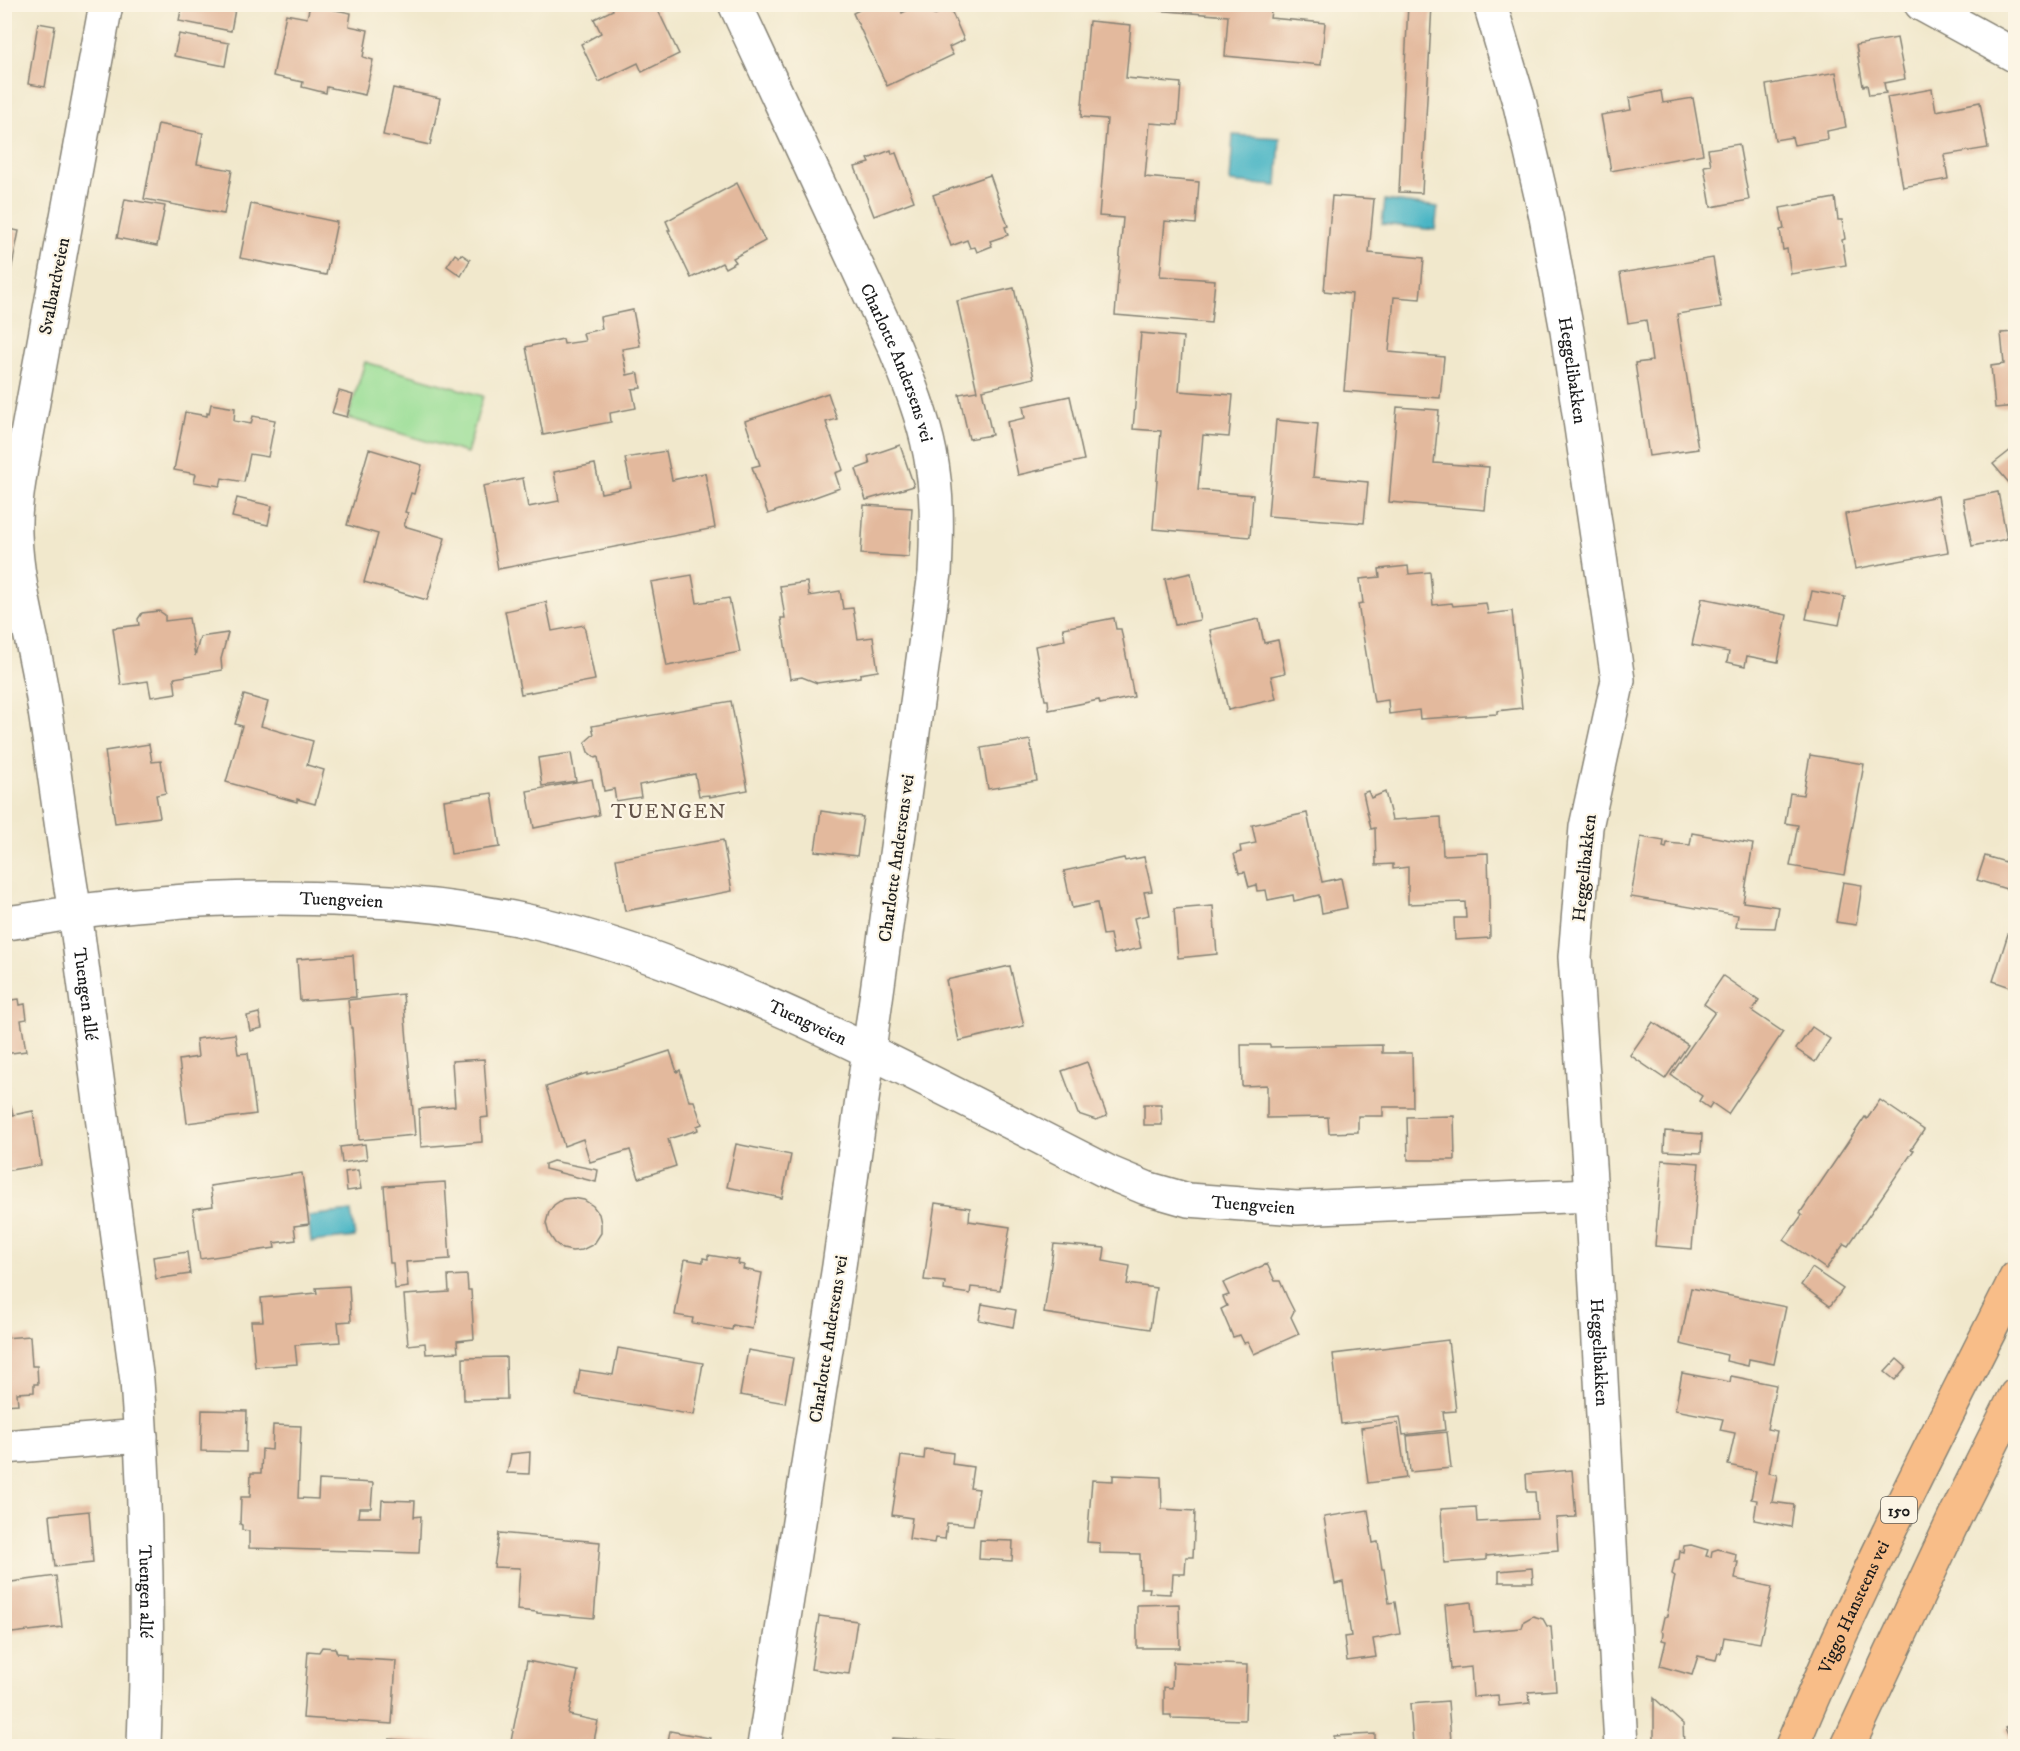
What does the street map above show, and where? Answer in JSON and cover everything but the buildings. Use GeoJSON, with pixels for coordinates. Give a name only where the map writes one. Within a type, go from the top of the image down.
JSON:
{"type":"FeatureCollection","features":[{"type":"Feature","properties":{"kind":"highway","name":"Viggo Hansteens vei"},"geometry":{"type":"LineString","coordinates":[[1792,1746],[1901,1504],[2016,1278]]}},
{"type":"Feature","properties":{"kind":"highway"},"geometry":{"type":"LineString","coordinates":[[1848,1746],[1955,1517],[2016,1395]]}},
{"type":"Feature","properties":{"kind":"street","name":"Svalbardveien"},"geometry":{"type":"LineString","coordinates":[[11,567],[22,462],[106,4]]}},
{"type":"Feature","properties":{"kind":"street","name":"Charlotte Andersens vei"},"geometry":{"type":"LineString","coordinates":[[735,4],[896,348],[919,412],[931,462],[937,527],[935,573],[870,1051],[832,1313],[764,1746]]}},
{"type":"Feature","properties":{"kind":"street","name":"Heggelibakken"},"geometry":{"type":"LineString","coordinates":[[1490,4],[1520,105],[1548,229],[1567,331],[1618,680],[1586,827],[1575,957],[1592,1195],[1621,1746]]}},
{"type":"Feature","properties":{"kind":"street"},"geometry":{"type":"LineString","coordinates":[[1921,4],[2016,56]]}},
{"type":"Feature","properties":{"kind":"street","name":"Tuengen allé"},"geometry":{"type":"LineString","coordinates":[[11,567],[44,705],[75,912],[128,1307],[141,1436],[145,1555],[144,1746]]}},
{"type":"Feature","properties":{"kind":"street","name":"Tuengveien"},"geometry":{"type":"LineString","coordinates":[[4,923],[75,912],[161,903],[246,898],[354,900],[475,912],[528,922],[598,940],[733,987],[870,1051],[1110,1173],[1146,1188],[1188,1200],[1297,1208],[1592,1195]]}},
{"type":"Feature","properties":{"kind":"street"},"geometry":{"type":"LineString","coordinates":[[4,1447],[141,1436]]}},
{"type":"Feature","properties":{"kind":"green space"},"geometry":{"type":"Polygon","coordinates":[[[365,362],[483,396],[467,453],[348,418],[365,362]]]}},
{"type":"Feature","properties":{"kind":"water"},"geometry":{"type":"Polygon","coordinates":[[[1233,135],[1280,138],[1277,186],[1230,182],[1233,135]]]}},
{"type":"Feature","properties":{"kind":"water"},"geometry":{"type":"Polygon","coordinates":[[[1385,200],[1438,207],[1435,230],[1382,224],[1385,200]]]}},
{"type":"Feature","properties":{"kind":"water"},"geometry":{"type":"Polygon","coordinates":[[[351,1211],[355,1237],[311,1242],[308,1216],[351,1211]]]}},
{"type":"Feature","properties":{"kind":"district","name":"TUENGEN"},"geometry":{"type":"Point","coordinates":[669,811]}}]}
